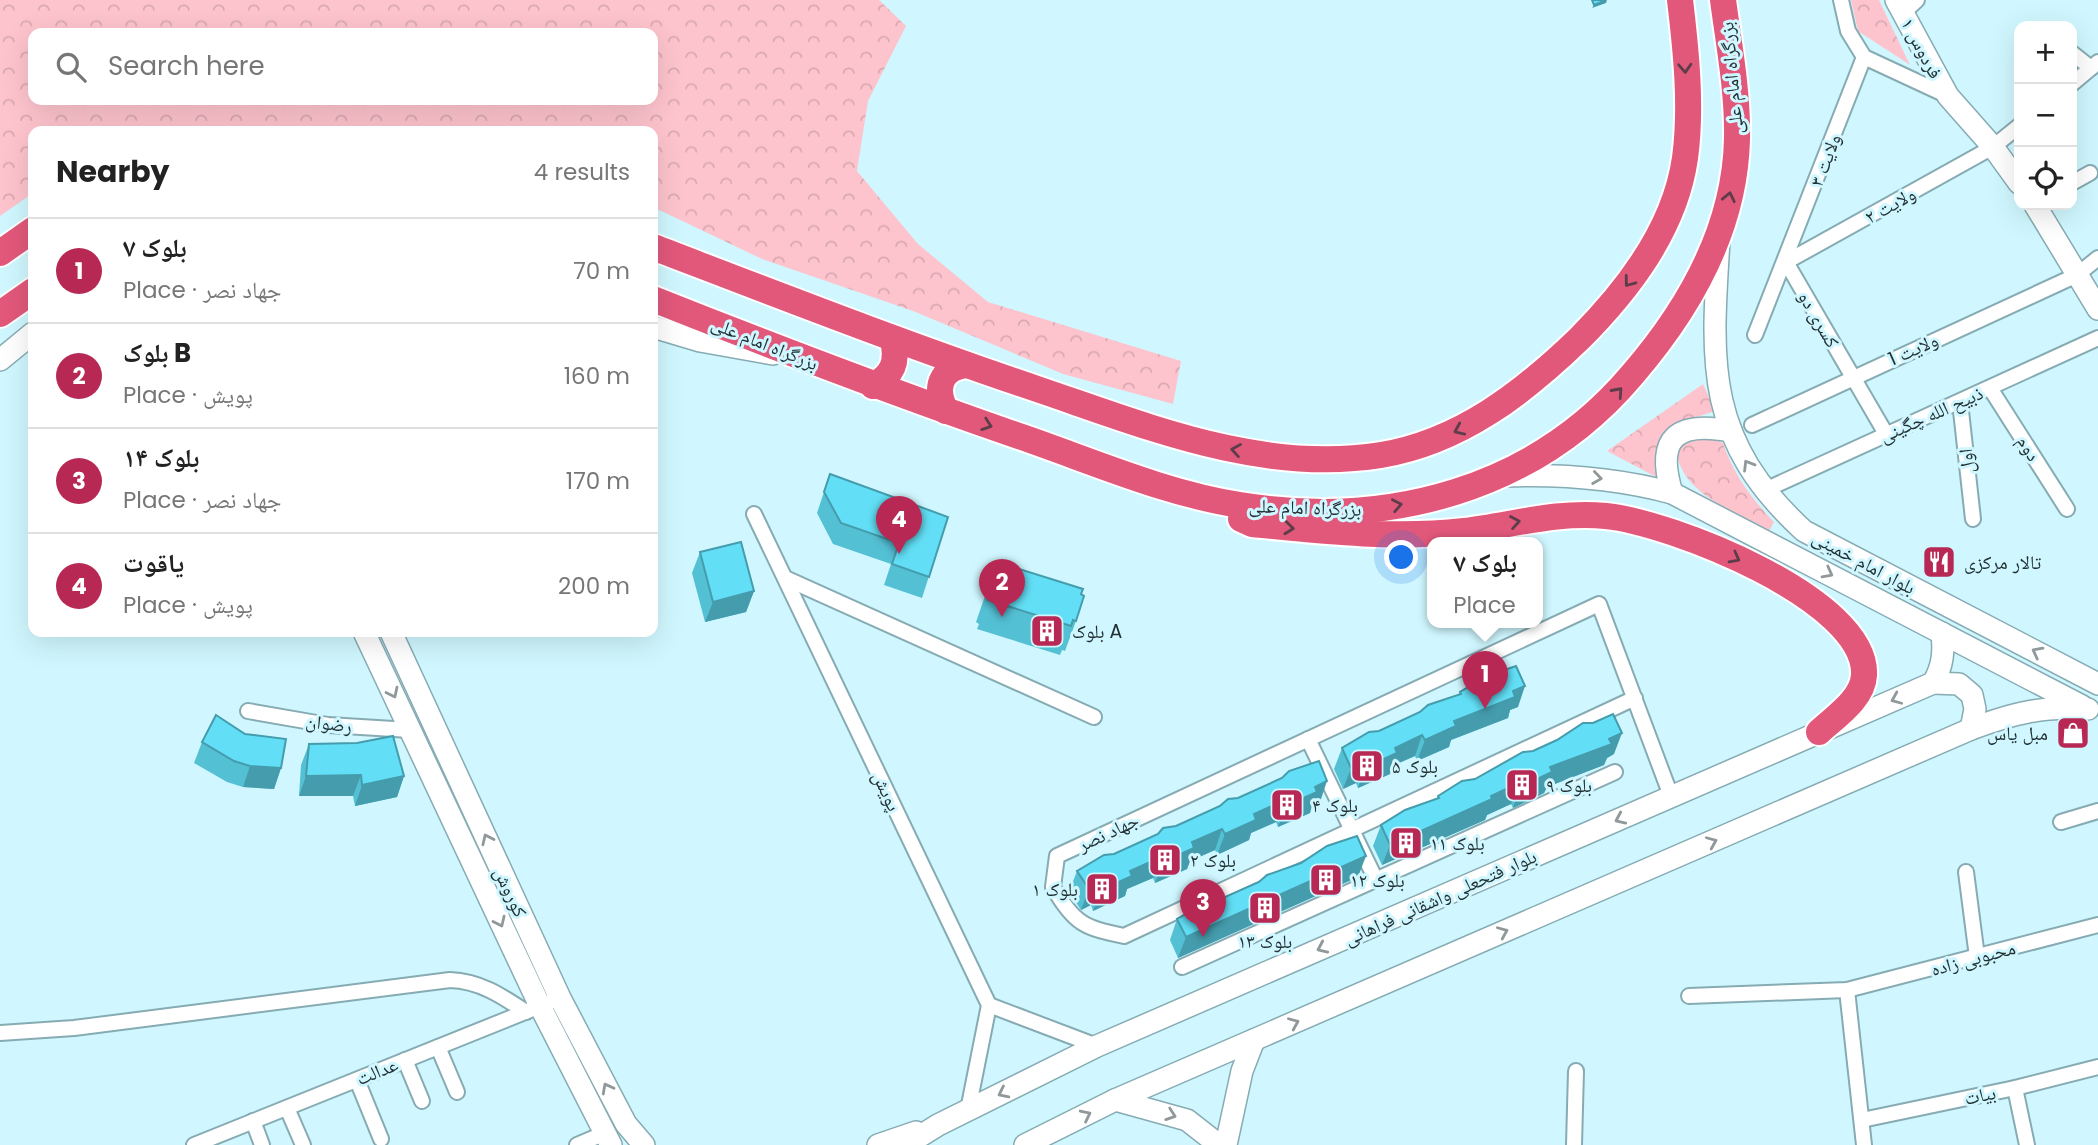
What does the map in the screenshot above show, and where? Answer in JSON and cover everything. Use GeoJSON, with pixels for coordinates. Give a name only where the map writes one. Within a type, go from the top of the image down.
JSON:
{"type":"FeatureCollection","features":[{"type":"Feature","properties":{"kind":"highway"},"geometry":{"type":"LineString","coordinates":[[658,249],[893,340],[1161,431],[1275,457],[1313,461],[1381,455],[1411,448],[1466,427],[1526,387],[1582,335],[1643,262],[1672,209],[1685,157],[1686,93],[1681,0]]}},
{"type":"Feature","properties":{"kind":"highway","name":"بزرگراه امام علی"},"geometry":{"type":"LineString","coordinates":[[658,301],[873,386],[1180,490],[1241,506],[1329,512],[1376,509],[1433,498],[1504,476],[1550,449],[1613,398],[1672,323],[1720,235],[1732,184],[1737,138],[1723,0]]}},
{"type":"Feature","properties":{"kind":"highway"},"geometry":{"type":"LineString","coordinates":[[0,253],[28,233]]}},
{"type":"Feature","properties":{"kind":"highway"},"geometry":{"type":"LineString","coordinates":[[0,314],[28,294]]}},
{"type":"Feature","properties":{"kind":"highway"},"geometry":{"type":"LineString","coordinates":[[873,386],[886,379],[894,367],[896,353],[893,340]]}},
{"type":"Feature","properties":{"kind":"highway"},"geometry":{"type":"LineString","coordinates":[[946,411],[938,391],[940,381],[947,372],[966,365]]}},
{"type":"Feature","properties":{"kind":"highway"},"geometry":{"type":"LineString","coordinates":[[1180,490],[1252,524],[1351,534],[1464,531],[1551,515],[1607,516],[1656,526],[1724,552],[1809,597],[1847,628],[1860,648],[1864,677],[1852,701],[1819,732]]}},
{"type":"Feature","properties":{"kind":"main road","name":"فردوس ۱"},"geometry":{"type":"LineString","coordinates":[[1905,4],[1948,96],[1993,147],[2014,176]]}},
{"type":"Feature","properties":{"kind":"main road"},"geometry":{"type":"LineString","coordinates":[[2038,210],[2098,309]]}},
{"type":"Feature","properties":{"kind":"main road","name":"بلوار امام خمینی"},"geometry":{"type":"LineString","coordinates":[[1720,235],[1715,352],[1719,398],[1742,428],[1737,446],[1765,490],[1804,531],[2098,684]]}},
{"type":"Feature","properties":{"kind":"main road"},"geometry":{"type":"LineString","coordinates":[[658,328],[700,341],[808,360]]}},
{"type":"Feature","properties":{"kind":"main road"},"geometry":{"type":"LineString","coordinates":[[0,360],[28,337]]}},
{"type":"Feature","properties":{"kind":"main road"},"geometry":{"type":"LineString","coordinates":[[1672,493],[1665,463],[1667,448],[1675,435],[1691,427],[1742,428]]}},
{"type":"Feature","properties":{"kind":"main road","name":"بلوار امام خمینی"},"geometry":{"type":"LineString","coordinates":[[1504,476],[1588,476],[1635,483],[1672,493],[2093,711]]}},
{"type":"Feature","properties":{"kind":"main road"},"geometry":{"type":"LineString","coordinates":[[1942,633],[1944,651],[1940,671],[1933,683],[1959,684],[1972,695],[1975,709],[1971,729]]}},
{"type":"Feature","properties":{"kind":"main road","name":"کوروش"},"geometry":{"type":"LineString","coordinates":[[366,637],[533,1009],[607,1141]]}},
{"type":"Feature","properties":{"kind":"main road","name":"کوروش"},"geometry":{"type":"LineString","coordinates":[[393,637],[560,998],[626,1124],[644,1145]]}},
{"type":"Feature","properties":{"kind":"main road","name":"بلوار فتحعلی واشقانی فراهانی"},"geometry":{"type":"LineString","coordinates":[[906,1145],[938,1125],[1097,1046],[1933,683]]}},
{"type":"Feature","properties":{"kind":"main road"},"geometry":{"type":"LineString","coordinates":[[1025,1145],[1115,1100],[1971,729],[2015,713],[2053,707],[2093,711]]}},
{"type":"Feature","properties":{"kind":"main road"},"geometry":{"type":"LineString","coordinates":[[1226,1145],[1239,1084],[1254,1040]]}},
{"type":"Feature","properties":{"kind":"main road"},"geometry":{"type":"LineString","coordinates":[[1115,1100],[1187,1120],[1219,1145]]}},
{"type":"Feature","properties":{"kind":"main road"},"geometry":{"type":"LineString","coordinates":[[878,1145],[938,1125]]}},
{"type":"Feature","properties":{"kind":"street"},"geometry":{"type":"LineString","coordinates":[[1841,0],[1848,32],[1864,57],[1948,96]]}},
{"type":"Feature","properties":{"kind":"street"},"geometry":{"type":"LineString","coordinates":[[2077,55],[2095,65],[2077,80]]}},
{"type":"Feature","properties":{"kind":"street","name":"ولایت ۳"},"geometry":{"type":"LineString","coordinates":[[1755,335],[1786,262],[1864,57]]}},
{"type":"Feature","properties":{"kind":"street","name":"ولایت ۲"},"geometry":{"type":"LineString","coordinates":[[1786,262],[1993,147],[2014,130]]}},
{"type":"Feature","properties":{"kind":"street"},"geometry":{"type":"LineString","coordinates":[[2077,180],[2090,173]]}},
{"type":"Feature","properties":{"kind":"street","name":"ولایت 1"},"geometry":{"type":"LineString","coordinates":[[1742,428],[2077,275],[2098,258]]}},
{"type":"Feature","properties":{"kind":"street","name":"کسری دو"},"geometry":{"type":"LineString","coordinates":[[1786,262],[1886,434]]}},
{"type":"Feature","properties":{"kind":"street","name":"ذبیح الله چگینی"},"geometry":{"type":"LineString","coordinates":[[1765,490],[2098,338]]}},
{"type":"Feature","properties":{"kind":"street","name":"دوم"},"geometry":{"type":"LineString","coordinates":[[1990,388],[2067,509]]}},
{"type":"Feature","properties":{"kind":"street","name":"اول"},"geometry":{"type":"LineString","coordinates":[[1960,402],[1972,519]]}},
{"type":"Feature","properties":{"kind":"street","name":"پویش"},"geometry":{"type":"LineString","coordinates":[[754,514],[989,1005]]}},
{"type":"Feature","properties":{"kind":"street"},"geometry":{"type":"LineString","coordinates":[[785,578],[1094,717]]}},
{"type":"Feature","properties":{"kind":"street","name":"جهاد نصر"},"geometry":{"type":"LineString","coordinates":[[1635,698],[1124,936],[1090,929],[1074,917],[1053,887],[1057,856],[1599,604],[1635,698],[1671,796]]}},
{"type":"Feature","properties":{"kind":"street","name":"رضوان"},"geometry":{"type":"LineString","coordinates":[[248,711],[328,726],[410,730]]}},
{"type":"Feature","properties":{"kind":"street"},"geometry":{"type":"LineString","coordinates":[[1308,739],[1376,880]]}},
{"type":"Feature","properties":{"kind":"street"},"geometry":{"type":"LineString","coordinates":[[1182,967],[1615,772]]}},
{"type":"Feature","properties":{"kind":"street"},"geometry":{"type":"LineString","coordinates":[[2061,822],[2098,811]]}},
{"type":"Feature","properties":{"kind":"street"},"geometry":{"type":"LineString","coordinates":[[1966,872],[1977,957]]}},
{"type":"Feature","properties":{"kind":"street","name":"محبوبی زاده"},"geometry":{"type":"LineString","coordinates":[[1689,996],[1847,990],[2098,925]]}},
{"type":"Feature","properties":{"kind":"street"},"geometry":{"type":"LineString","coordinates":[[0,1032],[87,1026],[450,980],[468,980],[533,1009]]}},
{"type":"Feature","properties":{"kind":"street"},"geometry":{"type":"LineString","coordinates":[[1847,990],[1864,1145]]}},
{"type":"Feature","properties":{"kind":"street","name":"عدالت"},"geometry":{"type":"LineString","coordinates":[[194,1145],[560,998]]}},
{"type":"Feature","properties":{"kind":"street"},"geometry":{"type":"LineString","coordinates":[[968,1110],[989,1005],[1097,1046]]}},
{"type":"Feature","properties":{"kind":"street"},"geometry":{"type":"LineString","coordinates":[[438,1047],[457,1092]]}},
{"type":"Feature","properties":{"kind":"street"},"geometry":{"type":"LineString","coordinates":[[405,1060],[422,1101]]}},
{"type":"Feature","properties":{"kind":"street","name":"بیات"},"geometry":{"type":"LineString","coordinates":[[1862,1120],[2015,1088],[2098,1067]]}},
{"type":"Feature","properties":{"kind":"street"},"geometry":{"type":"LineString","coordinates":[[1574,1145],[1576,1070]]}},
{"type":"Feature","properties":{"kind":"street"},"geometry":{"type":"LineString","coordinates":[[357,1080],[381,1139]]}},
{"type":"Feature","properties":{"kind":"street"},"geometry":{"type":"LineString","coordinates":[[2015,1088],[2027,1145]]}},
{"type":"Feature","properties":{"kind":"street"},"geometry":{"type":"LineString","coordinates":[[287,1108],[303,1145]]}},
{"type":"Feature","properties":{"kind":"street"},"geometry":{"type":"LineString","coordinates":[[253,1121],[262,1145]]}},
{"type":"Feature","properties":{"kind":"street"},"geometry":{"type":"LineString","coordinates":[[577,1145],[607,1141]]}},
{"type":"Feature","properties":{"kind":"green space"},"geometry":{"type":"Polygon","coordinates":[[[0,0],[879,0],[906,26],[868,101],[857,171],[918,244],[988,302],[1181,361],[1173,404],[1063,374],[913,311],[762,259],[658,209],[658,126],[28,126],[28,196],[0,216],[0,0]]]}},
{"type":"Feature","properties":{"kind":"green space"},"geometry":{"type":"Polygon","coordinates":[[[1851,0],[1879,0],[1910,65],[1858,31],[1851,0]]]}},
{"type":"Feature","properties":{"kind":"green space"},"geometry":{"type":"Polygon","coordinates":[[[1703,384],[1715,411],[1688,420],[1669,431],[1659,448],[1658,478],[1607,451],[1703,384]]]}},
{"type":"Feature","properties":{"kind":"green space"},"geometry":{"type":"Polygon","coordinates":[[[1710,436],[1723,443],[1744,486],[1774,522],[1769,531],[1714,501],[1690,482],[1677,455],[1686,442],[1710,436]]]}},
{"type":"Feature","properties":{"kind":"building"},"geometry":{"type":"Polygon","coordinates":[[[1592,0],[1606,0],[1594,5],[1592,0]]]}},
{"type":"Feature","properties":{"kind":"building"},"geometry":{"type":"Polygon","coordinates":[[[830,474],[948,517],[929,577],[892,564],[899,543],[841,523],[824,492],[830,474]]]}},
{"type":"Feature","properties":{"kind":"building"},"geometry":{"type":"Polygon","coordinates":[[[741,542],[754,591],[713,602],[700,552],[741,542]]]}},
{"type":"Feature","properties":{"kind":"building"},"geometry":{"type":"Polygon","coordinates":[[[1000,563],[1083,589],[1081,594],[1084,596],[1076,621],[1073,620],[1071,626],[988,600],[990,594],[986,593],[995,567],[998,569],[1000,563]]]}},
{"type":"Feature","properties":{"kind":"building"},"geometry":{"type":"Polygon","coordinates":[[[1516,666],[1525,686],[1513,691],[1515,697],[1454,721],[1456,726],[1425,740],[1422,735],[1395,748],[1397,753],[1366,767],[1363,762],[1351,768],[1342,748],[1369,732],[1379,731],[1420,712],[1428,705],[1461,694],[1460,692],[1487,676],[1516,666]]]}},
{"type":"Feature","properties":{"kind":"building"},"geometry":{"type":"Polygon","coordinates":[[[1613,714],[1622,733],[1609,739],[1612,744],[1550,767],[1552,772],[1520,787],[1519,783],[1491,796],[1492,799],[1390,845],[1381,825],[1405,810],[1439,798],[1438,796],[1462,781],[1475,779],[1523,752],[1533,751],[1557,740],[1583,723],[1593,723],[1613,714]]]}},
{"type":"Feature","properties":{"kind":"building"},"geometry":{"type":"Polygon","coordinates":[[[216,715],[245,734],[286,739],[281,768],[250,766],[234,761],[202,742],[216,715]]]}},
{"type":"Feature","properties":{"kind":"building"},"geometry":{"type":"Polygon","coordinates":[[[393,736],[404,776],[362,785],[361,775],[306,776],[309,744],[357,743],[393,736]]]}},
{"type":"Feature","properties":{"kind":"building"},"geometry":{"type":"Polygon","coordinates":[[[1319,761],[1327,781],[1315,787],[1317,792],[1286,806],[1283,801],[1254,814],[1256,820],[1225,834],[1222,829],[1192,842],[1194,848],[1163,862],[1161,857],[1130,871],[1132,876],[1101,890],[1098,885],[1089,889],[1077,871],[1104,855],[1114,854],[1158,834],[1163,828],[1176,826],[1220,806],[1228,799],[1238,798],[1282,778],[1289,771],[1319,761]]]}},
{"type":"Feature","properties":{"kind":"building"},"geometry":{"type":"Polygon","coordinates":[[[1357,836],[1366,856],[1186,937],[1177,919],[1207,902],[1214,902],[1259,882],[1267,875],[1301,863],[1327,846],[1357,836]]]}},
{"type":"Feature","properties":{"kind":"place","name":"یاقوت"},"geometry":{"type":"Point","coordinates":[899,554]}},
{"type":"Feature","properties":{"kind":"place","name":"تالار مرکزی"},"geometry":{"type":"Point","coordinates":[1939,562]}},
{"type":"Feature","properties":{"kind":"place","name":"بلوک B"},"geometry":{"type":"Point","coordinates":[1002,617]}},
{"type":"Feature","properties":{"kind":"place","name":"بلوک A"},"geometry":{"type":"Point","coordinates":[1047,631]}},
{"type":"Feature","properties":{"kind":"place","name":"بلوک ۷"},"geometry":{"type":"Point","coordinates":[1485,709]}},
{"type":"Feature","properties":{"kind":"place","name":"مبل یاس"},"geometry":{"type":"Point","coordinates":[2073,733]}},
{"type":"Feature","properties":{"kind":"place","name":"بلوک ۵"},"geometry":{"type":"Point","coordinates":[1367,766]}},
{"type":"Feature","properties":{"kind":"place","name":"بلوک ۹"},"geometry":{"type":"Point","coordinates":[1522,785]}},
{"type":"Feature","properties":{"kind":"place","name":"بلوک ۴"},"geometry":{"type":"Point","coordinates":[1287,805]}},
{"type":"Feature","properties":{"kind":"place","name":"بلوک ۱۱"},"geometry":{"type":"Point","coordinates":[1406,843]}},
{"type":"Feature","properties":{"kind":"place","name":"بلوک ۲"},"geometry":{"type":"Point","coordinates":[1165,860]}},
{"type":"Feature","properties":{"kind":"place","name":"بلوک ۱۲"},"geometry":{"type":"Point","coordinates":[1326,880]}},
{"type":"Feature","properties":{"kind":"place","name":"بلوک ۱"},"geometry":{"type":"Point","coordinates":[1102,889]}},
{"type":"Feature","properties":{"kind":"place","name":"بلوک ۱۳"},"geometry":{"type":"Point","coordinates":[1265,908]}},
{"type":"Feature","properties":{"kind":"place","name":"بلوک ۱۴"},"geometry":{"type":"Point","coordinates":[1203,937]}}]}
